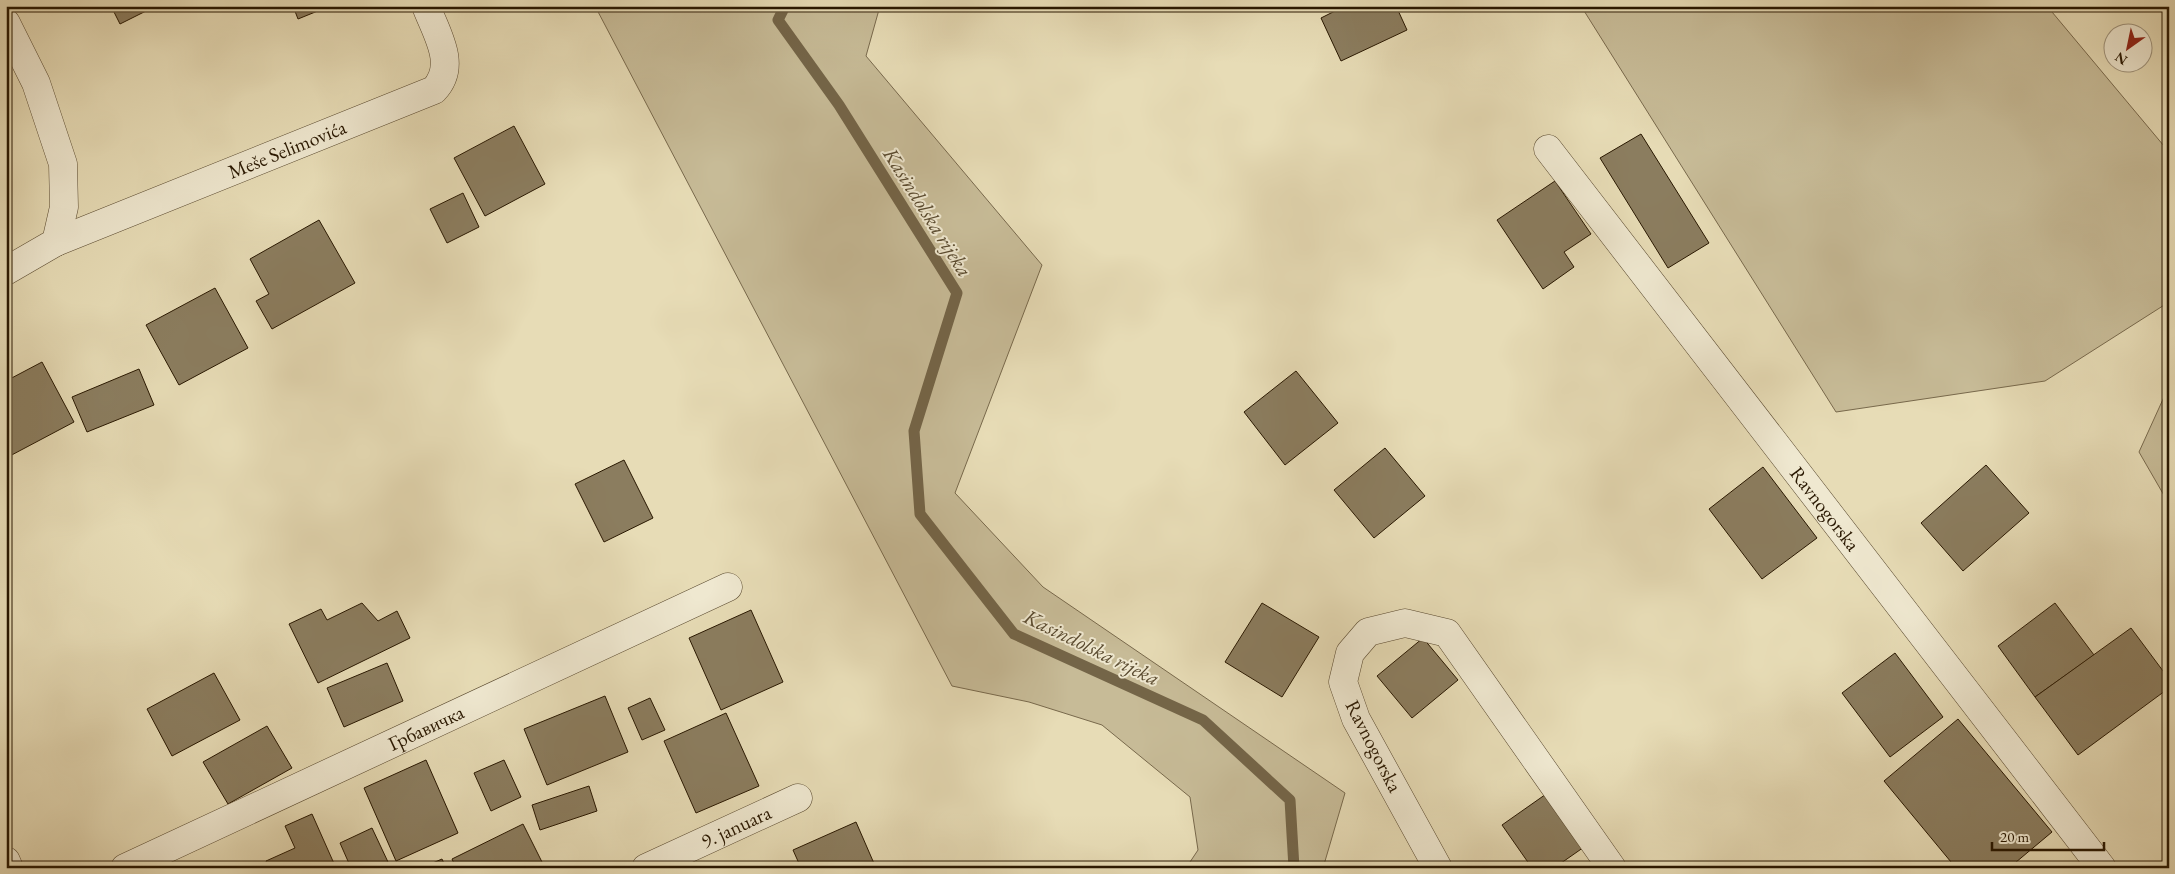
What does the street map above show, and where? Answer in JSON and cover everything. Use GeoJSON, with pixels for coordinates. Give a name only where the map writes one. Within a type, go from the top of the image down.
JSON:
{"type":"FeatureCollection","features":[{"type":"Feature","properties":{"kind":"street","name":"Meše Selimovića"},"geometry":{"type":"LineString","coordinates":[[6,271],[56,242],[434,90],[444,76],[446,58],[426,6]]}},
{"type":"Feature","properties":{"kind":"street"},"geometry":{"type":"LineString","coordinates":[[6,24],[36,83],[64,164],[64,206],[56,242]]}},
{"type":"Feature","properties":{"kind":"street","name":"Ravnogorska"},"geometry":{"type":"LineString","coordinates":[[1548,149],[2102,868]]}},
{"type":"Feature","properties":{"kind":"street","name":"Грбавичка"},"geometry":{"type":"LineString","coordinates":[[125,868],[728,587]]}},
{"type":"Feature","properties":{"kind":"street","name":"Ravnogorska"},"geometry":{"type":"LineString","coordinates":[[1438,868],[1356,719],[1343,682],[1350,653],[1368,632],[1405,623],[1447,633],[1612,868]]}},
{"type":"Feature","properties":{"kind":"street","name":"9. januara"},"geometry":{"type":"LineString","coordinates":[[646,868],[798,798]]}},
{"type":"Feature","properties":{"kind":"street"},"geometry":{"type":"LineString","coordinates":[[6,862],[9,868]]}},
{"type":"Feature","properties":{"kind":"shaded area"},"geometry":{"type":"Polygon","coordinates":[[[595,6],[880,6],[866,56],[1042,265],[955,493],[1043,587],[1345,793],[1323,868],[1186,868],[1198,850],[1190,797],[1102,725],[1029,702],[952,686],[595,6]]]}},
{"type":"Feature","properties":{"kind":"shaded area"},"geometry":{"type":"Polygon","coordinates":[[[1581,6],[2047,6],[2169,152],[2169,302],[2045,381],[1836,412],[1581,6]]]}},
{"type":"Feature","properties":{"kind":"shaded area"},"geometry":{"type":"Polygon","coordinates":[[[2169,386],[2169,504],[2139,452],[2169,386]]]}},
{"type":"Feature","properties":{"kind":"building"},"geometry":{"type":"Polygon","coordinates":[[[111,6],[156,6],[120,24],[111,6]]]}},
{"type":"Feature","properties":{"kind":"building"},"geometry":{"type":"Polygon","coordinates":[[[293,6],[330,6],[298,19],[293,6]]]}},
{"type":"Feature","properties":{"kind":"building"},"geometry":{"type":"Polygon","coordinates":[[[1345,6],[1396,6],[1407,30],[1341,61],[1321,18],[1345,6]]]}},
{"type":"Feature","properties":{"kind":"building"},"geometry":{"type":"Polygon","coordinates":[[[514,126],[545,184],[485,216],[454,158],[514,126]]]}},
{"type":"Feature","properties":{"kind":"building"},"geometry":{"type":"Polygon","coordinates":[[[1641,134],[1709,243],[1668,268],[1600,158],[1641,134]]]}},
{"type":"Feature","properties":{"kind":"building"},"geometry":{"type":"Polygon","coordinates":[[[1555,181],[1591,234],[1564,252],[1574,267],[1543,289],[1497,220],[1555,181]]]}},
{"type":"Feature","properties":{"kind":"building"},"geometry":{"type":"Polygon","coordinates":[[[463,193],[479,227],[447,243],[430,209],[463,193]]]}},
{"type":"Feature","properties":{"kind":"building"},"geometry":{"type":"Polygon","coordinates":[[[319,220],[355,283],[272,329],[256,301],[269,294],[250,259],[319,220]]]}},
{"type":"Feature","properties":{"kind":"building"},"geometry":{"type":"Polygon","coordinates":[[[215,288],[248,348],[179,385],[146,325],[215,288]]]}},
{"type":"Feature","properties":{"kind":"building"},"geometry":{"type":"Polygon","coordinates":[[[42,362],[74,422],[6,458],[6,381],[42,362]]]}},
{"type":"Feature","properties":{"kind":"building"},"geometry":{"type":"Polygon","coordinates":[[[139,369],[154,405],[87,432],[72,397],[139,369]]]}},
{"type":"Feature","properties":{"kind":"building"},"geometry":{"type":"Polygon","coordinates":[[[1296,371],[1338,423],[1285,465],[1244,412],[1296,371]]]}},
{"type":"Feature","properties":{"kind":"building"},"geometry":{"type":"Polygon","coordinates":[[[1385,448],[1425,496],[1374,538],[1334,490],[1385,448]]]}},
{"type":"Feature","properties":{"kind":"building"},"geometry":{"type":"Polygon","coordinates":[[[624,460],[653,518],[604,542],[575,484],[624,460]]]}},
{"type":"Feature","properties":{"kind":"building"},"geometry":{"type":"Polygon","coordinates":[[[1986,465],[2029,513],[1963,571],[1921,523],[1986,465]]]}},
{"type":"Feature","properties":{"kind":"building"},"geometry":{"type":"Polygon","coordinates":[[[1763,467],[1817,538],[1762,579],[1709,509],[1763,467]]]}},
{"type":"Feature","properties":{"kind":"building"},"geometry":{"type":"Polygon","coordinates":[[[362,603],[378,621],[397,611],[410,638],[318,683],[289,624],[321,609],[327,620],[362,603]]]}},
{"type":"Feature","properties":{"kind":"building"},"geometry":{"type":"Polygon","coordinates":[[[1262,603],[1319,637],[1282,697],[1225,662],[1262,603]]]}},
{"type":"Feature","properties":{"kind":"building"},"geometry":{"type":"Polygon","coordinates":[[[2055,603],[2094,655],[2035,697],[1998,646],[2055,603]]]}},
{"type":"Feature","properties":{"kind":"building"},"geometry":{"type":"Polygon","coordinates":[[[751,610],[783,682],[721,710],[689,638],[751,610]]]}},
{"type":"Feature","properties":{"kind":"building"},"geometry":{"type":"Polygon","coordinates":[[[2131,628],[2169,679],[2169,688],[2078,755],[2035,697],[2131,628]]]}},
{"type":"Feature","properties":{"kind":"building"},"geometry":{"type":"Polygon","coordinates":[[[1423,638],[1458,680],[1412,718],[1377,676],[1423,638]]]}},
{"type":"Feature","properties":{"kind":"building"},"geometry":{"type":"Polygon","coordinates":[[[1895,653],[1943,717],[1890,757],[1842,693],[1895,653]]]}},
{"type":"Feature","properties":{"kind":"building"},"geometry":{"type":"Polygon","coordinates":[[[387,663],[403,701],[344,727],[327,688],[387,663]]]}},
{"type":"Feature","properties":{"kind":"building"},"geometry":{"type":"Polygon","coordinates":[[[214,673],[240,720],[172,756],[147,709],[214,673]]]}},
{"type":"Feature","properties":{"kind":"building"},"geometry":{"type":"Polygon","coordinates":[[[605,696],[628,752],[547,785],[524,729],[605,696]]]}},
{"type":"Feature","properties":{"kind":"building"},"geometry":{"type":"Polygon","coordinates":[[[650,698],[665,730],[642,740],[628,708],[650,698]]]}},
{"type":"Feature","properties":{"kind":"building"},"geometry":{"type":"Polygon","coordinates":[[[726,713],[759,786],[696,813],[664,741],[726,713]]]}},
{"type":"Feature","properties":{"kind":"building"},"geometry":{"type":"Polygon","coordinates":[[[1958,719],[2052,832],[2009,868],[1956,868],[1884,781],[1958,719]]]}},
{"type":"Feature","properties":{"kind":"building"},"geometry":{"type":"Polygon","coordinates":[[[267,726],[292,768],[228,804],[203,762],[267,726]]]}},
{"type":"Feature","properties":{"kind":"building"},"geometry":{"type":"Polygon","coordinates":[[[426,760],[458,833],[396,861],[364,788],[426,760]]]}},
{"type":"Feature","properties":{"kind":"building"},"geometry":{"type":"Polygon","coordinates":[[[504,760],[521,797],[491,811],[474,773],[504,760]]]}},
{"type":"Feature","properties":{"kind":"building"},"geometry":{"type":"Polygon","coordinates":[[[589,786],[597,811],[540,830],[532,805],[589,786]]]}},
{"type":"Feature","properties":{"kind":"building"},"geometry":{"type":"Polygon","coordinates":[[[1549,792],[1587,845],[1554,868],[1532,868],[1502,825],[1549,792]]]}},
{"type":"Feature","properties":{"kind":"building"},"geometry":{"type":"Polygon","coordinates":[[[312,814],[336,868],[269,868],[266,861],[295,848],[285,826],[312,814]]]}},
{"type":"Feature","properties":{"kind":"building"},"geometry":{"type":"Polygon","coordinates":[[[856,822],[876,868],[801,868],[793,850],[856,822]]]}},
{"type":"Feature","properties":{"kind":"building"},"geometry":{"type":"Polygon","coordinates":[[[523,824],[545,868],[456,868],[452,859],[523,824]]]}},
{"type":"Feature","properties":{"kind":"building"},"geometry":{"type":"Polygon","coordinates":[[[372,828],[388,862],[375,868],[351,868],[340,843],[372,828]]]}},
{"type":"Feature","properties":{"kind":"building"},"geometry":{"type":"Polygon","coordinates":[[[442,859],[446,868],[421,868],[442,859]]]}},
{"type":"Feature","properties":{"kind":"waterway","name":"Kasindolska rijeka"},"geometry":{"type":"LineString","coordinates":[[785,6],[778,20],[839,105],[957,293],[914,431],[920,514],[1014,634],[1203,720],[1290,800],[1294,868]]}}]}
